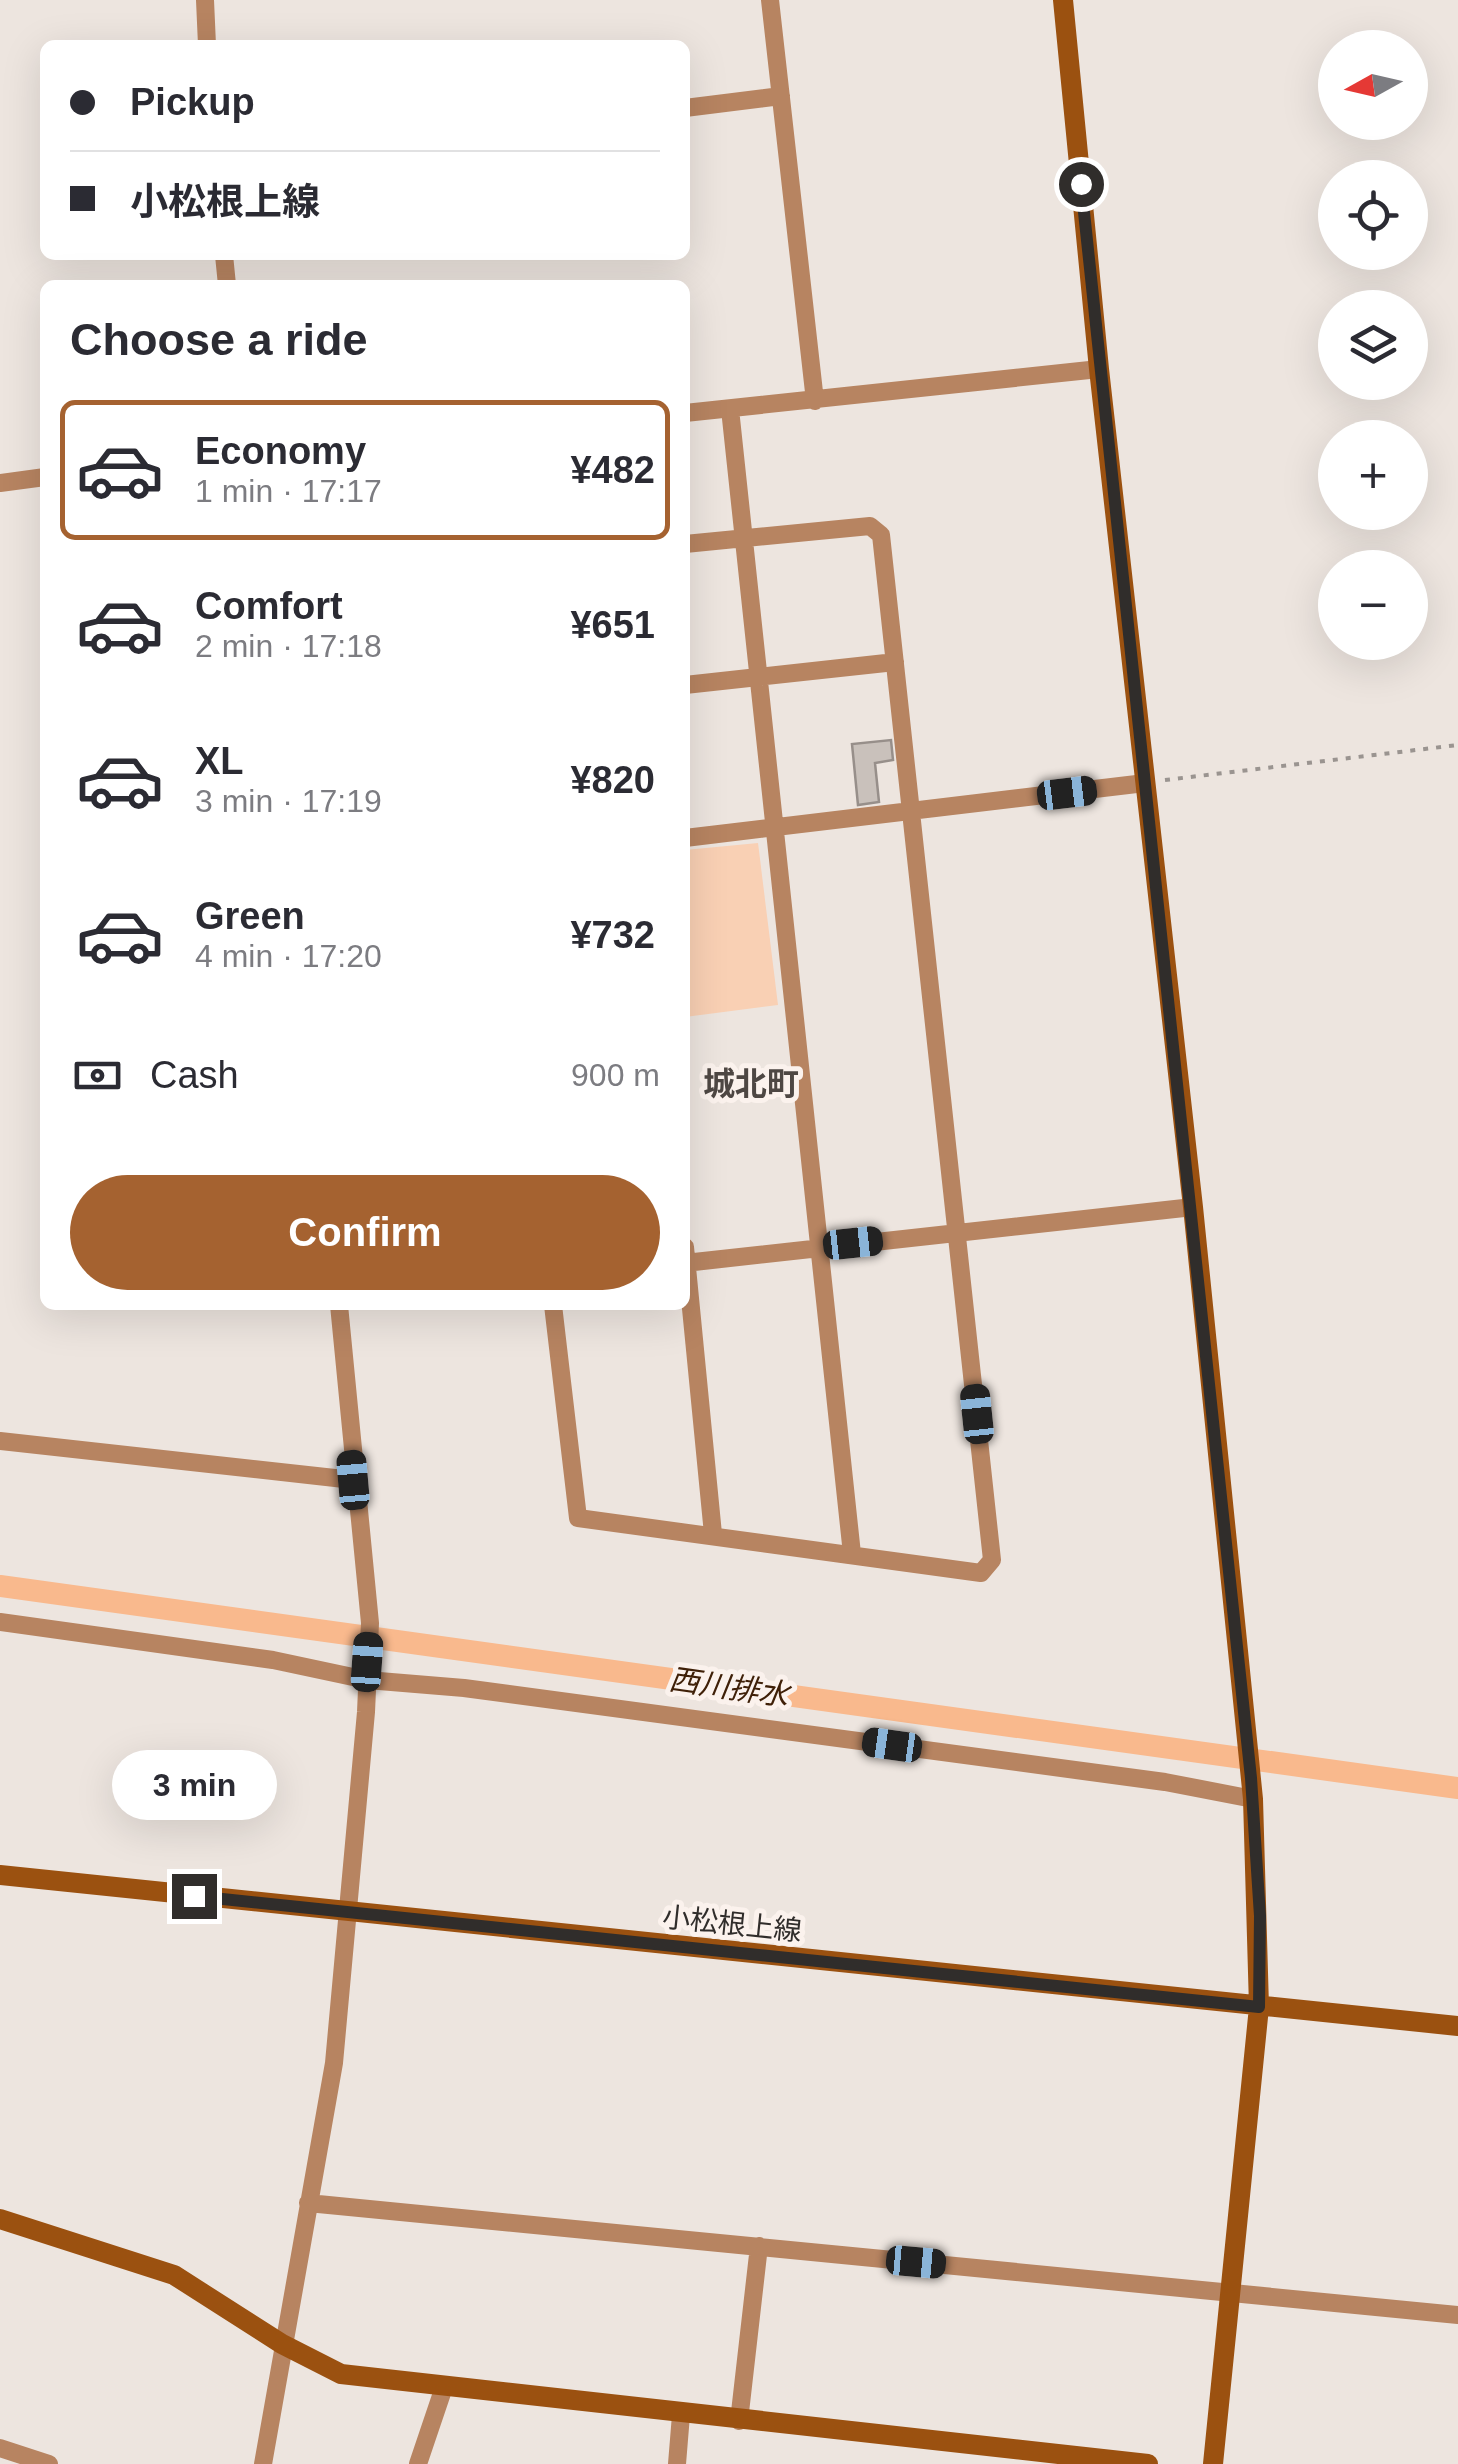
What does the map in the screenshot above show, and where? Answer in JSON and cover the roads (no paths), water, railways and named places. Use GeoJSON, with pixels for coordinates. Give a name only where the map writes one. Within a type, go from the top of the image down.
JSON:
{"type":"FeatureCollection","features":[{"type":"Feature","properties":{"kind":"street"},"geometry":{"type":"LineString","coordinates":[[205,0],[207,40]]}},
{"type":"Feature","properties":{"kind":"street"},"geometry":{"type":"LineString","coordinates":[[770,0],[815,401]]}},
{"type":"Feature","properties":{"kind":"street"},"geometry":{"type":"LineString","coordinates":[[1063,0],[1098,369],[1194,1207],[1252,1789],[1259,2007],[1213,2464]]}},
{"type":"Feature","properties":{"kind":"street"},"geometry":{"type":"LineString","coordinates":[[690,107],[781,96]]}},
{"type":"Feature","properties":{"kind":"street"},"geometry":{"type":"LineString","coordinates":[[690,413],[1098,369]]}},
{"type":"Feature","properties":{"kind":"street"},"geometry":{"type":"LineString","coordinates":[[730,409],[852,1554]]}},
{"type":"Feature","properties":{"kind":"street"},"geometry":{"type":"LineString","coordinates":[[0,483],[40,479]]}},
{"type":"Feature","properties":{"kind":"street"},"geometry":{"type":"LineString","coordinates":[[554,1310],[578,1518],[981,1573],[992,1560],[881,535],[870,526],[690,543]]}},
{"type":"Feature","properties":{"kind":"street"},"geometry":{"type":"LineString","coordinates":[[690,685],[895,662]]}},
{"type":"Feature","properties":{"kind":"street"},"geometry":{"type":"LineString","coordinates":[[690,837],[1145,782]]}},
{"type":"Feature","properties":{"kind":"street"},"geometry":{"type":"LineString","coordinates":[[690,1258],[1194,1207]]}},
{"type":"Feature","properties":{"kind":"street"},"geometry":{"type":"LineString","coordinates":[[690,1299],[713,1534]]}},
{"type":"Feature","properties":{"kind":"street"},"geometry":{"type":"LineString","coordinates":[[263,2464],[334,2063],[350,1912],[367,1671],[370,1622],[338,1310]]}},
{"type":"Feature","properties":{"kind":"street"},"geometry":{"type":"LineString","coordinates":[[0,1441],[353,1480]]}},
{"type":"Feature","properties":{"kind":"street"},"geometry":{"type":"LineString","coordinates":[[0,1622],[1107,1774],[1252,1789]]}},
{"type":"Feature","properties":{"kind":"street","name":"小松根上線"},"geometry":{"type":"LineString","coordinates":[[0,1875],[1458,2026]]}},
{"type":"Feature","properties":{"kind":"street"},"geometry":{"type":"LineString","coordinates":[[308,2203],[1458,2315]]}},
{"type":"Feature","properties":{"kind":"street"},"geometry":{"type":"LineString","coordinates":[[0,2219],[174,2275],[282,2344],[341,2374],[681,2416],[1148,2464]]}},
{"type":"Feature","properties":{"kind":"street"},"geometry":{"type":"LineString","coordinates":[[740,2422],[759,2246]]}},
{"type":"Feature","properties":{"kind":"street"},"geometry":{"type":"LineString","coordinates":[[418,2464],[444,2386]]}},
{"type":"Feature","properties":{"kind":"street"},"geometry":{"type":"LineString","coordinates":[[677,2464],[681,2416]]}},
{"type":"Feature","properties":{"kind":"street"},"geometry":{"type":"LineString","coordinates":[[0,2448],[49,2464]]}},
{"type":"Feature","properties":{"kind":"waterway","name":"西川排水"},"geometry":{"type":"LineString","coordinates":[[0,1586],[1458,1788]]}},
{"type":"Feature","properties":{"kind":"district","name":"城北町"},"geometry":{"type":"Point","coordinates":[751,1084]}}]}
